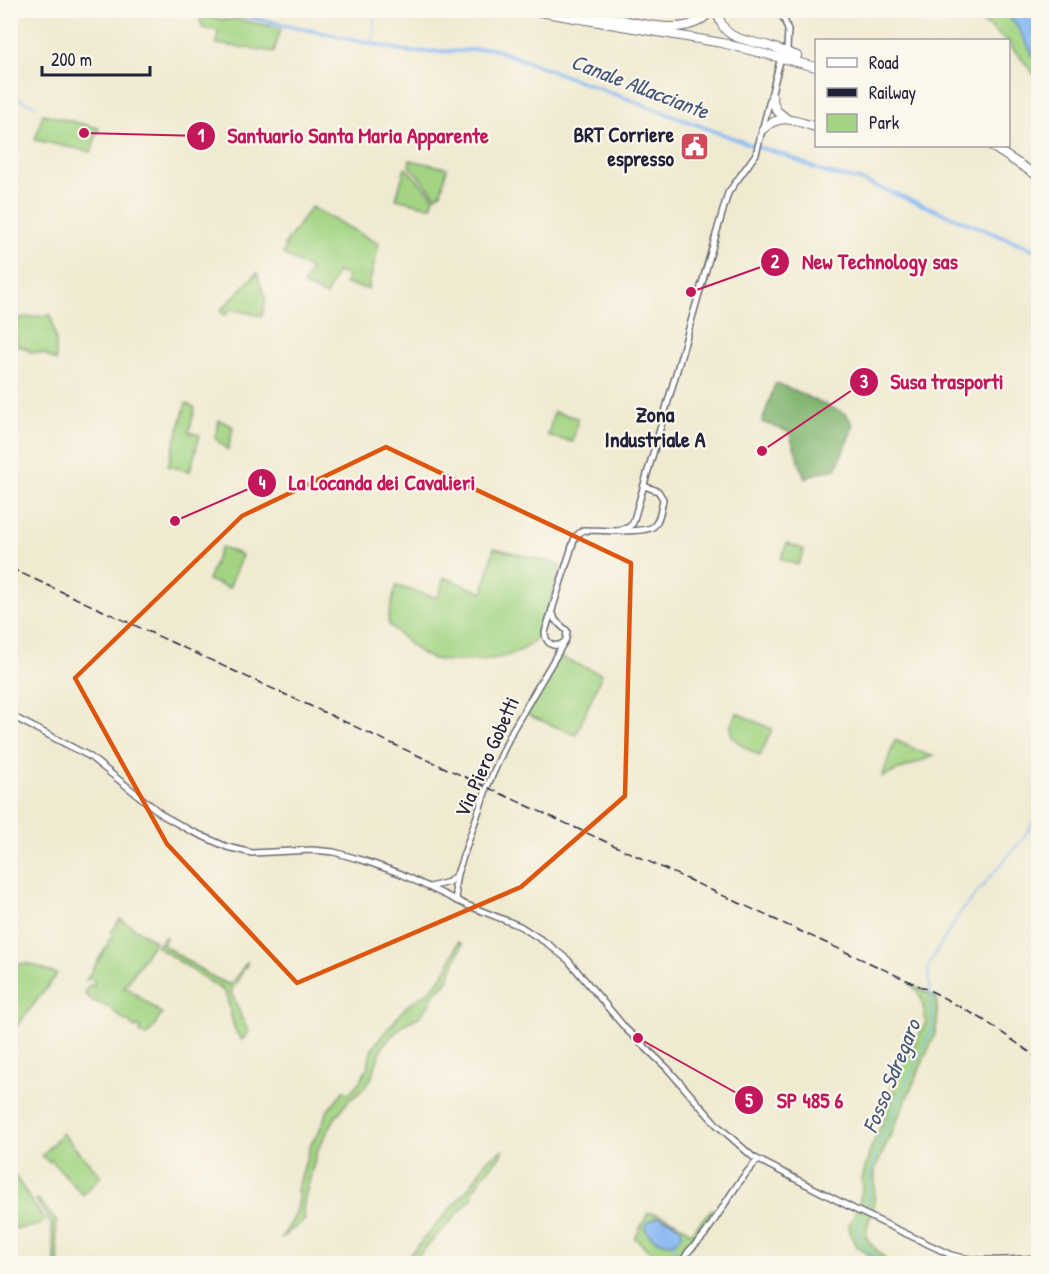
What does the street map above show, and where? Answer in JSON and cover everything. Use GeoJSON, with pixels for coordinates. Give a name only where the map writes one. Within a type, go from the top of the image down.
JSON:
{"type":"FeatureCollection","features":[{"type":"Feature","properties":{"kind":"highway"},"geometry":{"type":"LineString","coordinates":[[528,10],[764,52],[815,69]]}},
{"type":"Feature","properties":{"kind":"highway"},"geometry":{"type":"LineString","coordinates":[[557,10],[728,40],[797,56]]}},
{"type":"Feature","properties":{"kind":"highway"},"geometry":{"type":"LineString","coordinates":[[594,16],[680,28],[698,24],[711,10]]}},
{"type":"Feature","properties":{"kind":"highway"},"geometry":{"type":"LineString","coordinates":[[717,10],[722,26],[732,36],[815,62]]}},
{"type":"Feature","properties":{"kind":"highway"},"geometry":{"type":"LineString","coordinates":[[772,96],[781,118]]}},
{"type":"Feature","properties":{"kind":"highway"},"geometry":{"type":"LineString","coordinates":[[767,115],[815,127]]}},
{"type":"Feature","properties":{"kind":"highway"},"geometry":{"type":"LineString","coordinates":[[763,129],[781,118]]}},
{"type":"Feature","properties":{"kind":"highway"},"geometry":{"type":"LineString","coordinates":[[993,147],[1038,176]]}},
{"type":"Feature","properties":{"kind":"highway"},"geometry":{"type":"LineString","coordinates":[[1001,147],[1038,171]]}},
{"type":"Feature","properties":{"kind":"street"},"geometry":{"type":"LineString","coordinates":[[782,12],[788,30],[785,48]]}},
{"type":"Feature","properties":{"kind":"street"},"geometry":{"type":"LineString","coordinates":[[617,531],[629,528],[635,517],[728,193],[750,164],[758,148],[782,62]]}},
{"type":"Feature","properties":{"kind":"street"},"geometry":{"type":"LineString","coordinates":[[556,657],[556,651],[545,638],[576,535],[583,530],[634,531],[651,528],[656,524],[663,501],[658,491],[644,486]]}},
{"type":"Feature","properties":{"kind":"street"},"geometry":{"type":"LineString","coordinates":[[635,517],[638,525],[645,529]]}},
{"type":"Feature","properties":{"kind":"street"},"geometry":{"type":"LineString","coordinates":[[552,610],[558,624],[567,631],[563,643],[552,645]]}},
{"type":"Feature","properties":{"kind":"street"},"geometry":{"type":"LineString","coordinates":[[547,628],[558,624]]}},
{"type":"Feature","properties":{"kind":"street","name":"Via Piero Gobetti"},"geometry":{"type":"LineString","coordinates":[[457,901],[455,886],[457,874],[486,789],[512,731],[563,643]]}},
{"type":"Feature","properties":{"kind":"street"},"geometry":{"type":"LineString","coordinates":[[10,716],[89,756],[164,816],[227,848],[252,853],[294,850],[334,852],[376,865],[520,926],[560,953],[626,1029],[666,1068],[717,1125],[758,1160],[870,1217],[958,1257],[999,1260],[1038,1258]]}},
{"type":"Feature","properties":{"kind":"street"},"geometry":{"type":"LineString","coordinates":[[446,895],[449,882],[457,874]]}},
{"type":"Feature","properties":{"kind":"street"},"geometry":{"type":"LineString","coordinates":[[430,887],[449,882]]}},
{"type":"Feature","properties":{"kind":"street"},"geometry":{"type":"LineString","coordinates":[[446,895],[455,886]]}},
{"type":"Feature","properties":{"kind":"street"},"geometry":{"type":"LineString","coordinates":[[683,1263],[687,1253],[705,1234],[725,1202],[758,1160]]}},
{"type":"Feature","properties":{"kind":"highlighted area"},"geometry":{"type":"Polygon","coordinates":[[[386,447],[631,563],[625,796],[521,887],[297,983],[167,844],[75,678],[242,516],[386,447]]]}},
{"type":"Feature","properties":{"kind":"green space"},"geometry":{"type":"Polygon","coordinates":[[[961,11],[1001,11],[1016,24],[1038,64],[1038,79],[1010,45],[1010,39],[1004,39],[989,26],[961,11]]]}},
{"type":"Feature","properties":{"kind":"green space"},"geometry":{"type":"Polygon","coordinates":[[[201,15],[281,28],[274,52],[217,44],[218,31],[202,28],[201,15]]]}},
{"type":"Feature","properties":{"kind":"green space"},"geometry":{"type":"Polygon","coordinates":[[[43,114],[99,128],[91,152],[35,140],[43,114]]]}},
{"type":"Feature","properties":{"kind":"green space"},"geometry":{"type":"Polygon","coordinates":[[[410,160],[447,168],[441,193],[436,196],[409,165],[410,160]]]}},
{"type":"Feature","properties":{"kind":"green space"},"geometry":{"type":"Polygon","coordinates":[[[405,168],[434,197],[431,207],[396,199],[405,168]]]}},
{"type":"Feature","properties":{"kind":"green space"},"geometry":{"type":"Polygon","coordinates":[[[311,207],[379,244],[368,289],[345,284],[347,275],[337,272],[326,296],[303,285],[311,270],[283,254],[286,247],[284,246],[311,207]]]}},
{"type":"Feature","properties":{"kind":"green space"},"geometry":{"type":"Polygon","coordinates":[[[257,273],[266,300],[262,316],[231,309],[225,315],[220,311],[257,273]]]}},
{"type":"Feature","properties":{"kind":"green space"},"geometry":{"type":"Polygon","coordinates":[[[51,315],[56,341],[56,361],[43,353],[31,352],[21,346],[17,347],[17,318],[51,315]]]}},
{"type":"Feature","properties":{"kind":"green space"},"geometry":{"type":"Polygon","coordinates":[[[777,383],[846,414],[853,427],[836,469],[820,472],[805,479],[789,432],[762,422],[777,383]]]}},
{"type":"Feature","properties":{"kind":"green space"},"geometry":{"type":"Polygon","coordinates":[[[186,403],[195,408],[189,432],[200,435],[190,471],[168,466],[186,403]]]}},
{"type":"Feature","properties":{"kind":"green space"},"geometry":{"type":"Polygon","coordinates":[[[554,412],[578,418],[573,442],[548,436],[554,412]]]}},
{"type":"Feature","properties":{"kind":"green space"},"geometry":{"type":"Polygon","coordinates":[[[219,420],[233,427],[228,450],[215,438],[219,420]]]}},
{"type":"Feature","properties":{"kind":"green space"},"geometry":{"type":"Polygon","coordinates":[[[787,543],[804,550],[798,565],[781,559],[787,543]]]}},
{"type":"Feature","properties":{"kind":"green space"},"geometry":{"type":"Polygon","coordinates":[[[221,547],[242,555],[229,588],[208,580],[221,547]]]}},
{"type":"Feature","properties":{"kind":"green space"},"geometry":{"type":"Polygon","coordinates":[[[494,548],[558,564],[560,568],[542,630],[526,647],[516,653],[493,659],[437,660],[419,652],[389,625],[388,619],[396,586],[438,598],[444,577],[483,593],[494,548]]]}},
{"type":"Feature","properties":{"kind":"green space"},"geometry":{"type":"Polygon","coordinates":[[[559,657],[602,674],[576,735],[530,716],[526,712],[559,657]]]}},
{"type":"Feature","properties":{"kind":"green space"},"geometry":{"type":"Polygon","coordinates":[[[737,713],[772,729],[760,756],[739,744],[732,734],[732,722],[737,713]]]}},
{"type":"Feature","properties":{"kind":"green space"},"geometry":{"type":"Polygon","coordinates":[[[895,740],[927,755],[933,756],[882,777],[895,740]]]}},
{"type":"Feature","properties":{"kind":"green space"},"geometry":{"type":"Polygon","coordinates":[[[120,919],[155,941],[124,988],[129,989],[162,1014],[147,1037],[140,1032],[141,1028],[137,1026],[135,1028],[130,1021],[127,1022],[113,1009],[91,1000],[84,993],[89,985],[94,986],[94,981],[86,980],[109,943],[108,940],[112,938],[111,933],[120,919]]]}},
{"type":"Feature","properties":{"kind":"green space"},"geometry":{"type":"Polygon","coordinates":[[[166,936],[163,945],[209,975],[230,985],[247,962],[231,992],[249,1031],[242,1040],[235,1030],[224,991],[156,946],[166,936]]]}},
{"type":"Feature","properties":{"kind":"green space"},"geometry":{"type":"Polygon","coordinates":[[[458,942],[462,944],[447,982],[432,996],[429,1005],[419,1017],[404,1024],[385,1043],[371,1079],[348,1101],[335,1118],[317,1151],[305,1197],[303,1212],[305,1220],[281,1238],[297,1210],[297,1191],[311,1143],[318,1134],[328,1110],[344,1090],[348,1094],[361,1080],[368,1066],[372,1048],[407,1006],[428,992],[440,979],[448,967],[458,942]]]}},
{"type":"Feature","properties":{"kind":"green space"},"geometry":{"type":"Polygon","coordinates":[[[30,964],[57,974],[11,1034],[10,976],[14,970],[11,966],[30,964]]]}},
{"type":"Feature","properties":{"kind":"green space"},"geometry":{"type":"Polygon","coordinates":[[[910,984],[937,998],[937,1023],[935,1034],[875,1170],[874,1207],[866,1236],[889,1263],[879,1263],[857,1246],[851,1236],[849,1225],[857,1210],[863,1187],[862,1179],[871,1148],[896,1092],[891,1088],[926,1022],[921,997],[910,984]]]}},
{"type":"Feature","properties":{"kind":"green space"},"geometry":{"type":"Polygon","coordinates":[[[62,1133],[101,1176],[83,1195],[51,1160],[49,1162],[42,1156],[62,1133]]]}},
{"type":"Feature","properties":{"kind":"green space"},"geometry":{"type":"Polygon","coordinates":[[[503,1150],[482,1177],[473,1191],[472,1198],[416,1258],[409,1263],[402,1263],[468,1189],[487,1160],[503,1150]]]}},
{"type":"Feature","properties":{"kind":"green space"},"geometry":{"type":"Polygon","coordinates":[[[13,1173],[45,1221],[42,1223],[24,1228],[11,1227],[10,1177],[13,1173]]]}},
{"type":"Feature","properties":{"kind":"green space"},"geometry":{"type":"Polygon","coordinates":[[[38,1199],[57,1222],[55,1223],[59,1263],[55,1263],[51,1224],[36,1200],[38,1199]]]}},
{"type":"Feature","properties":{"kind":"green space"},"geometry":{"type":"Polygon","coordinates":[[[715,1209],[708,1224],[686,1248],[680,1263],[662,1263],[635,1238],[648,1213],[671,1219],[691,1233],[711,1210],[715,1209]]]}},
{"type":"Feature","properties":{"kind":"water"},"geometry":{"type":"Polygon","coordinates":[[[1001,11],[1038,11],[1038,64],[1016,24],[1001,11]]]}},
{"type":"Feature","properties":{"kind":"water"},"geometry":{"type":"Polygon","coordinates":[[[658,1217],[671,1221],[681,1228],[682,1235],[668,1243],[653,1238],[645,1229],[649,1221],[658,1217]]]}},
{"type":"Feature","properties":{"kind":"waterway","name":"Canale Allacciante"},"geometry":{"type":"LineString","coordinates":[[216,10],[410,52],[491,48],[754,146],[785,155],[826,173],[860,180],[1038,251]]}},
{"type":"Feature","properties":{"kind":"waterway"},"geometry":{"type":"LineString","coordinates":[[373,44],[375,10]]}},
{"type":"Feature","properties":{"kind":"waterway"},"geometry":{"type":"LineString","coordinates":[[10,96],[37,106]]}},
{"type":"Feature","properties":{"kind":"waterway","name":"Fosso Sdregaro"},"geometry":{"type":"LineString","coordinates":[[864,1212],[868,1205],[870,1179],[877,1149],[933,1025],[928,966],[959,914],[1024,837],[1038,815]]}},
{"type":"Feature","properties":{"kind":"waterway","name":"Fosso Sdregaro"},"geometry":{"type":"LineString","coordinates":[[862,1216],[858,1232],[859,1238],[862,1244],[884,1264]]}},
{"type":"Feature","properties":{"kind":"waterway"},"geometry":{"type":"LineString","coordinates":[[673,1243],[676,1253],[675,1264]]}},
{"type":"Feature","properties":{"kind":"railway"},"geometry":{"type":"LineString","coordinates":[[10,568],[935,993],[984,1020],[1038,1058]]}},
{"type":"Feature","properties":{"kind":"place","name":"Santuario Santa Maria Apparente"},"geometry":{"type":"Point","coordinates":[84,133]}},
{"type":"Feature","properties":{"kind":"place","name":"BRT Corriere espresso"},"geometry":{"type":"Point","coordinates":[695,147]}},
{"type":"Feature","properties":{"kind":"place","name":"New Technology sas"},"geometry":{"type":"Point","coordinates":[691,292]}},
{"type":"Feature","properties":{"kind":"place","name":"Susa trasporti"},"geometry":{"type":"Point","coordinates":[762,451]}},
{"type":"Feature","properties":{"kind":"place","name":"La Locanda dei Cavalieri"},"geometry":{"type":"Point","coordinates":[175,521]}},
{"type":"Feature","properties":{"kind":"place","name":"SP 485 6"},"geometry":{"type":"Point","coordinates":[638,1038]}},
{"type":"Feature","properties":{"kind":"district","name":"Zona Industriale A"},"geometry":{"type":"Point","coordinates":[655,426]}}]}
